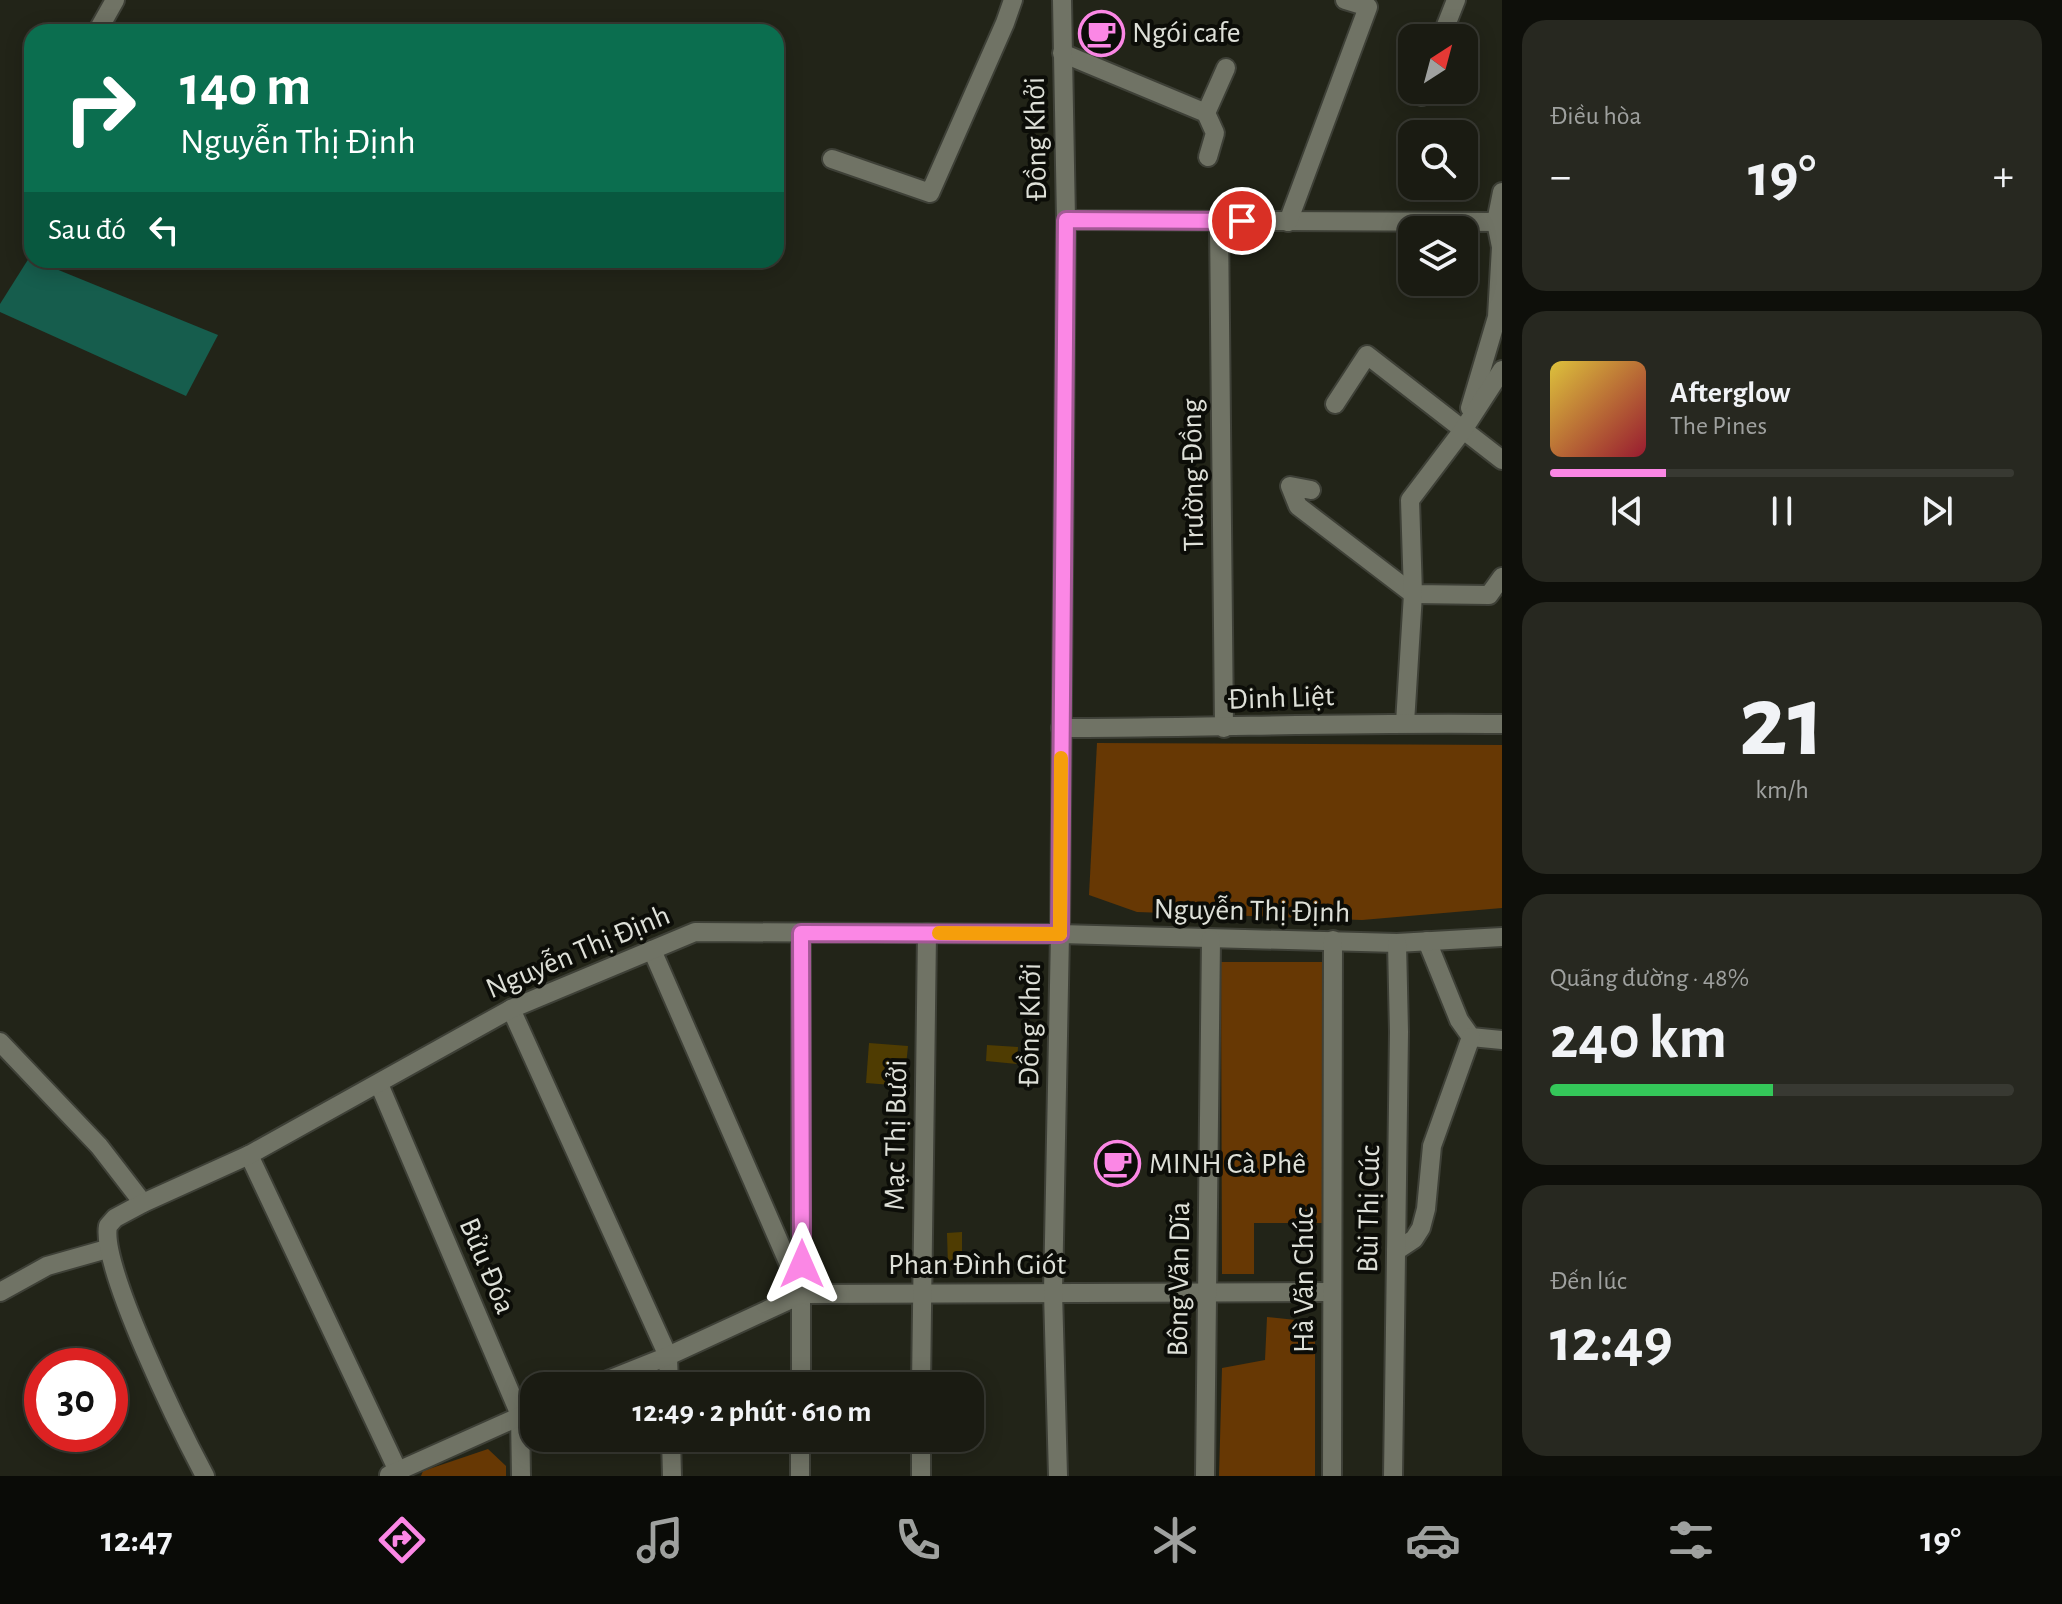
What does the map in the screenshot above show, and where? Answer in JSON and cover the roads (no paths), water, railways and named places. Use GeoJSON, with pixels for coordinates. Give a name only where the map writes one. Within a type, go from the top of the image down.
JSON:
{"type":"FeatureCollection","features":[{"type":"Feature","properties":{"kind":"street"},"geometry":{"type":"LineString","coordinates":[[102,24],[115,0]]}},
{"type":"Feature","properties":{"kind":"street"},"geometry":{"type":"LineString","coordinates":[[832,159],[930,193],[1013,0]]}},
{"type":"Feature","properties":{"kind":"street","name":"Đồng Khởi"},"geometry":{"type":"LineString","coordinates":[[1058,1476],[1053,1292],[1060,934],[1066,220],[1062,0]]}},
{"type":"Feature","properties":{"kind":"street"},"geometry":{"type":"LineString","coordinates":[[1288,222],[1368,7],[1345,0]]}},
{"type":"Feature","properties":{"kind":"street"},"geometry":{"type":"LineString","coordinates":[[1447,24],[1456,0]]}},
{"type":"Feature","properties":{"kind":"street"},"geometry":{"type":"LineString","coordinates":[[1062,53],[1206,113],[1215,133],[1208,157]]}},
{"type":"Feature","properties":{"kind":"street"},"geometry":{"type":"LineString","coordinates":[[1206,113],[1226,68]]}},
{"type":"Feature","properties":{"kind":"street"},"geometry":{"type":"LineString","coordinates":[[1463,430],[1497,317],[1502,192]]}},
{"type":"Feature","properties":{"kind":"street"},"geometry":{"type":"LineString","coordinates":[[1066,220],[1499,222]]}},
{"type":"Feature","properties":{"kind":"street","name":"Trường Đồng"},"geometry":{"type":"LineString","coordinates":[[1219,221],[1224,728]]}},
{"type":"Feature","properties":{"kind":"street"},"geometry":{"type":"LineString","coordinates":[[1335,404],[1367,355],[1502,460]]}},
{"type":"Feature","properties":{"kind":"street"},"geometry":{"type":"LineString","coordinates":[[1405,723],[1413,594],[1410,500],[1500,378]]}},
{"type":"Feature","properties":{"kind":"street"},"geometry":{"type":"LineString","coordinates":[[1311,490],[1290,486],[1298,506],[1413,594],[1489,595],[1502,577]]}},
{"type":"Feature","properties":{"kind":"street","name":"Đinh Liệt"},"geometry":{"type":"LineString","coordinates":[[1061,728],[1502,724]]}},
{"type":"Feature","properties":{"kind":"street","name":"Nguyễn Thị Định"},"geometry":{"type":"LineString","coordinates":[[107,1249],[108,1226],[115,1218],[249,1155],[511,1009],[695,932],[1060,934],[1397,943],[1502,937]]}},
{"type":"Feature","properties":{"kind":"street"},"geometry":{"type":"LineString","coordinates":[[801,933],[801,1372]]}},
{"type":"Feature","properties":{"kind":"street","name":"Mạc Thị Bưởi"},"geometry":{"type":"LineString","coordinates":[[921,1372],[927,933]]}},
{"type":"Feature","properties":{"kind":"street","name":"Bông Văn Dĩa"},"geometry":{"type":"LineString","coordinates":[[1205,1476],[1211,939]]}},
{"type":"Feature","properties":{"kind":"street","name":"Hà Văn Chúc"},"geometry":{"type":"LineString","coordinates":[[1332,1476],[1333,940]]}},
{"type":"Feature","properties":{"kind":"street"},"geometry":{"type":"LineString","coordinates":[[1427,941],[1459,1020],[1471,1037],[1502,1040]]}},
{"type":"Feature","properties":{"kind":"street","name":"Bùi Thị Cúc"},"geometry":{"type":"LineString","coordinates":[[1393,1476],[1399,1032],[1397,943]]}},
{"type":"Feature","properties":{"kind":"street"},"geometry":{"type":"LineString","coordinates":[[652,950],[802,1294]]}},
{"type":"Feature","properties":{"kind":"street"},"geometry":{"type":"LineString","coordinates":[[511,1009],[668,1356],[669,1372]]}},
{"type":"Feature","properties":{"kind":"street"},"geometry":{"type":"LineString","coordinates":[[1396,1251],[1414,1239],[1421,1228],[1426,1209],[1432,1146],[1471,1037]]}},
{"type":"Feature","properties":{"kind":"street"},"geometry":{"type":"LineString","coordinates":[[0,1042],[99,1146],[143,1203]]}},
{"type":"Feature","properties":{"kind":"street","name":"Bửu Đóa"},"geometry":{"type":"LineString","coordinates":[[379,1084],[520,1397]]}},
{"type":"Feature","properties":{"kind":"street"},"geometry":{"type":"LineString","coordinates":[[249,1155],[394,1474],[520,1416]]}},
{"type":"Feature","properties":{"kind":"street"},"geometry":{"type":"LineString","coordinates":[[0,1292],[47,1266],[107,1249],[129,1312],[205,1476]]}},
{"type":"Feature","properties":{"kind":"street","name":"Phan Đình Giót"},"geometry":{"type":"LineString","coordinates":[[628,1372],[802,1294],[1332,1292]]}},
{"type":"Feature","properties":{"kind":"street","name":"Bửu Đóa"},"geometry":{"type":"LineString","coordinates":[[521,1476],[523,1452]]}},
{"type":"Feature","properties":{"kind":"street"},"geometry":{"type":"LineString","coordinates":[[671,1452],[672,1476]]}},
{"type":"Feature","properties":{"kind":"street"},"geometry":{"type":"LineString","coordinates":[[800,1452],[800,1476]]}},
{"type":"Feature","properties":{"kind":"street"},"geometry":{"type":"LineString","coordinates":[[921,1452],[921,1476]]}},
{"type":"Feature","properties":{"kind":"water"},"geometry":{"type":"Polygon","coordinates":[[[24,266],[54,268],[218,335],[186,396],[0,312],[0,304],[24,266]]]}},
{"type":"Feature","properties":{"kind":"place","name":"Ngói cafe"},"geometry":{"type":"Point","coordinates":[1101,33]}},
{"type":"Feature","properties":{"kind":"place","name":"MINH Cà Phê"},"geometry":{"type":"Point","coordinates":[1118,1164]}}]}
